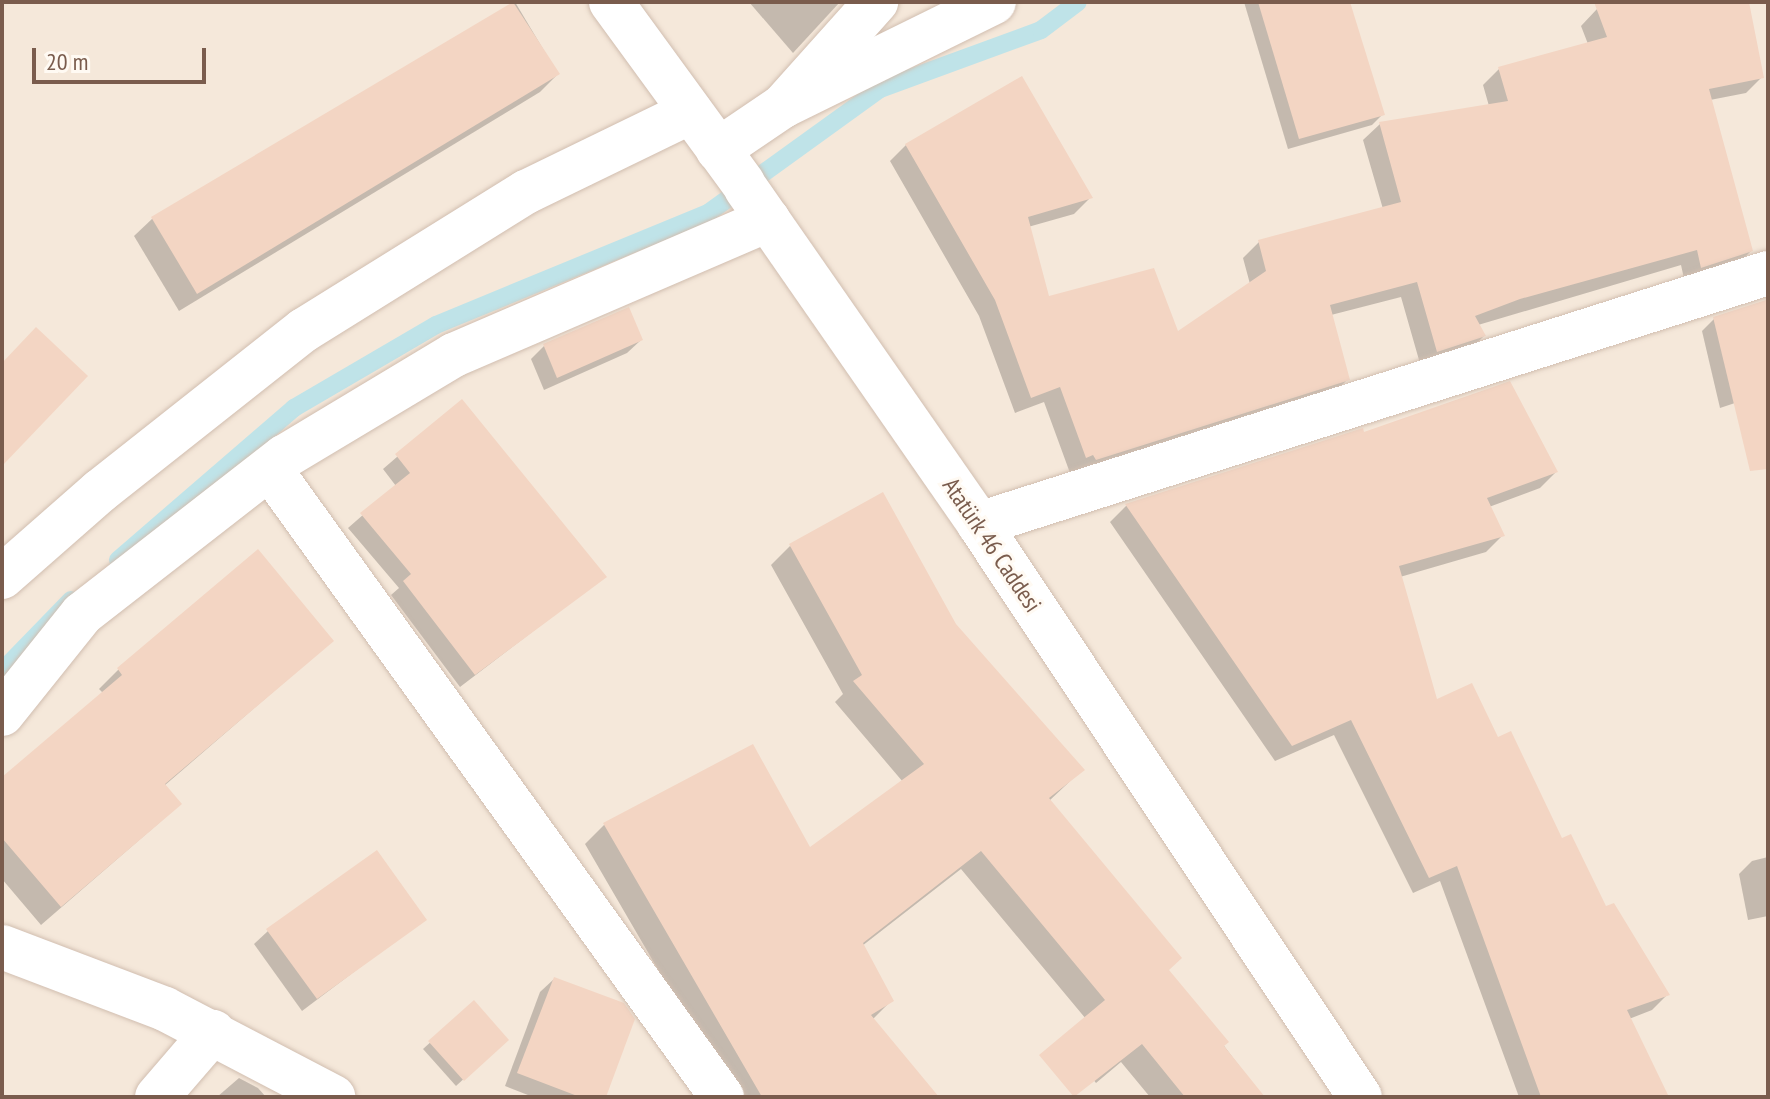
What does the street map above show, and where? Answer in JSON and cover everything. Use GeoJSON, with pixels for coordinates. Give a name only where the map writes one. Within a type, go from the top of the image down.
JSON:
{"type":"FeatureCollection","features":[{"type":"Feature","properties":{"kind":"street","name":"Atatürk 46 Caddesi"},"geometry":{"type":"LineString","coordinates":[[611,2],[731,166],[979,524],[1360,1097]]}},
{"type":"Feature","properties":{"kind":"street"},"geometry":{"type":"LineString","coordinates":[[731,166],[876,2]]}},
{"type":"Feature","properties":{"kind":"street"},"geometry":{"type":"LineString","coordinates":[[783,106],[994,2]]}},
{"type":"Feature","properties":{"kind":"street"},"geometry":{"type":"LineString","coordinates":[[2,577],[100,491],[317,321],[526,192],[691,112]]}},
{"type":"Feature","properties":{"kind":"street"},"geometry":{"type":"LineString","coordinates":[[2,714],[82,614],[270,469],[454,355],[768,220]]}},
{"type":"Feature","properties":{"kind":"street"},"geometry":{"type":"LineString","coordinates":[[979,524],[1768,273]]}},
{"type":"Feature","properties":{"kind":"street"},"geometry":{"type":"LineString","coordinates":[[270,469],[722,1097]]}},
{"type":"Feature","properties":{"kind":"street"},"geometry":{"type":"LineString","coordinates":[[2,947],[213,1032],[333,1097]]}},
{"type":"Feature","properties":{"kind":"street"},"geometry":{"type":"LineString","coordinates":[[157,1097],[213,1032]]}},
{"type":"Feature","properties":{"kind":"shaded area"},"geometry":{"type":"Polygon","coordinates":[[[2,2],[1768,2],[1768,1097],[2,1097],[2,2]]]}},
{"type":"Feature","properties":{"kind":"building"},"geometry":{"type":"Polygon","coordinates":[[[513,2],[560,74],[197,294],[151,217],[513,2]]]}},
{"type":"Feature","properties":{"kind":"building"},"geometry":{"type":"Polygon","coordinates":[[[1258,2],[1350,2],[1385,115],[1299,139],[1258,2]]]}},
{"type":"Feature","properties":{"kind":"building"},"geometry":{"type":"Polygon","coordinates":[[[1594,2],[1749,2],[1764,78],[1709,89],[1753,251],[1701,268],[1697,250],[1520,299],[1475,316],[1486,336],[1437,352],[1417,282],[1330,305],[1350,380],[1096,460],[1093,455],[1086,458],[1060,387],[1031,398],[995,300],[905,144],[1022,76],[1093,198],[1028,217],[1049,296],[1154,268],[1178,331],[1266,271],[1258,240],[1401,202],[1379,122],[1508,101],[1498,67],[1607,37],[1594,2]]]}},
{"type":"Feature","properties":{"kind":"building"},"geometry":{"type":"Polygon","coordinates":[[[1766,300],[1768,469],[1750,471],[1713,317],[1766,300]]]}},
{"type":"Feature","properties":{"kind":"building"},"geometry":{"type":"Polygon","coordinates":[[[629,307],[643,340],[557,378],[543,344],[629,307]]]}},
{"type":"Feature","properties":{"kind":"building"},"geometry":{"type":"Polygon","coordinates":[[[36,327],[88,376],[2,466],[2,363],[36,327]]]}},
{"type":"Feature","properties":{"kind":"building"},"geometry":{"type":"Polygon","coordinates":[[[1510,381],[1558,472],[1487,498],[1505,536],[1399,566],[1437,699],[1472,683],[1498,737],[1511,731],[1562,838],[1571,834],[1606,906],[1614,903],[1670,995],[1627,1010],[1669,1097],[1541,1097],[1457,866],[1429,878],[1351,720],[1292,746],[1125,504],[1363,428],[1364,432],[1510,381]]]}},
{"type":"Feature","properties":{"kind":"building"},"geometry":{"type":"Polygon","coordinates":[[[462,399],[607,577],[475,675],[403,581],[411,574],[360,513],[410,473],[395,454],[462,399]]]}},
{"type":"Feature","properties":{"kind":"building"},"geometry":{"type":"Polygon","coordinates":[[[883,492],[956,624],[1085,770],[1049,798],[1182,958],[1169,970],[1229,1042],[1224,1046],[1265,1097],[1185,1097],[1142,1044],[1074,1097],[1039,1055],[1105,1000],[981,851],[863,943],[894,1001],[871,1015],[939,1097],[762,1097],[603,823],[753,744],[810,847],[924,764],[853,681],[862,675],[789,544],[883,492]]]}},
{"type":"Feature","properties":{"kind":"building"},"geometry":{"type":"Polygon","coordinates":[[[258,549],[334,641],[165,784],[182,804],[61,907],[2,838],[2,777],[122,675],[117,668],[258,549]]]}},
{"type":"Feature","properties":{"kind":"building"},"geometry":{"type":"Polygon","coordinates":[[[377,850],[427,920],[317,999],[266,929],[377,850]]]}},
{"type":"Feature","properties":{"kind":"building"},"geometry":{"type":"Polygon","coordinates":[[[554,977],[624,1003],[635,1019],[606,1097],[580,1097],[517,1073],[554,977]]]}},
{"type":"Feature","properties":{"kind":"building"},"geometry":{"type":"Polygon","coordinates":[[[474,1000],[509,1040],[464,1081],[428,1041],[474,1000]]]}},
{"type":"Feature","properties":{"kind":"waterway"},"geometry":{"type":"LineString","coordinates":[[118,560],[294,408],[436,325],[708,213],[880,89],[1041,30],[1078,2]]}},
{"type":"Feature","properties":{"kind":"waterway"},"geometry":{"type":"LineString","coordinates":[[2,671],[71,600]]}}]}
